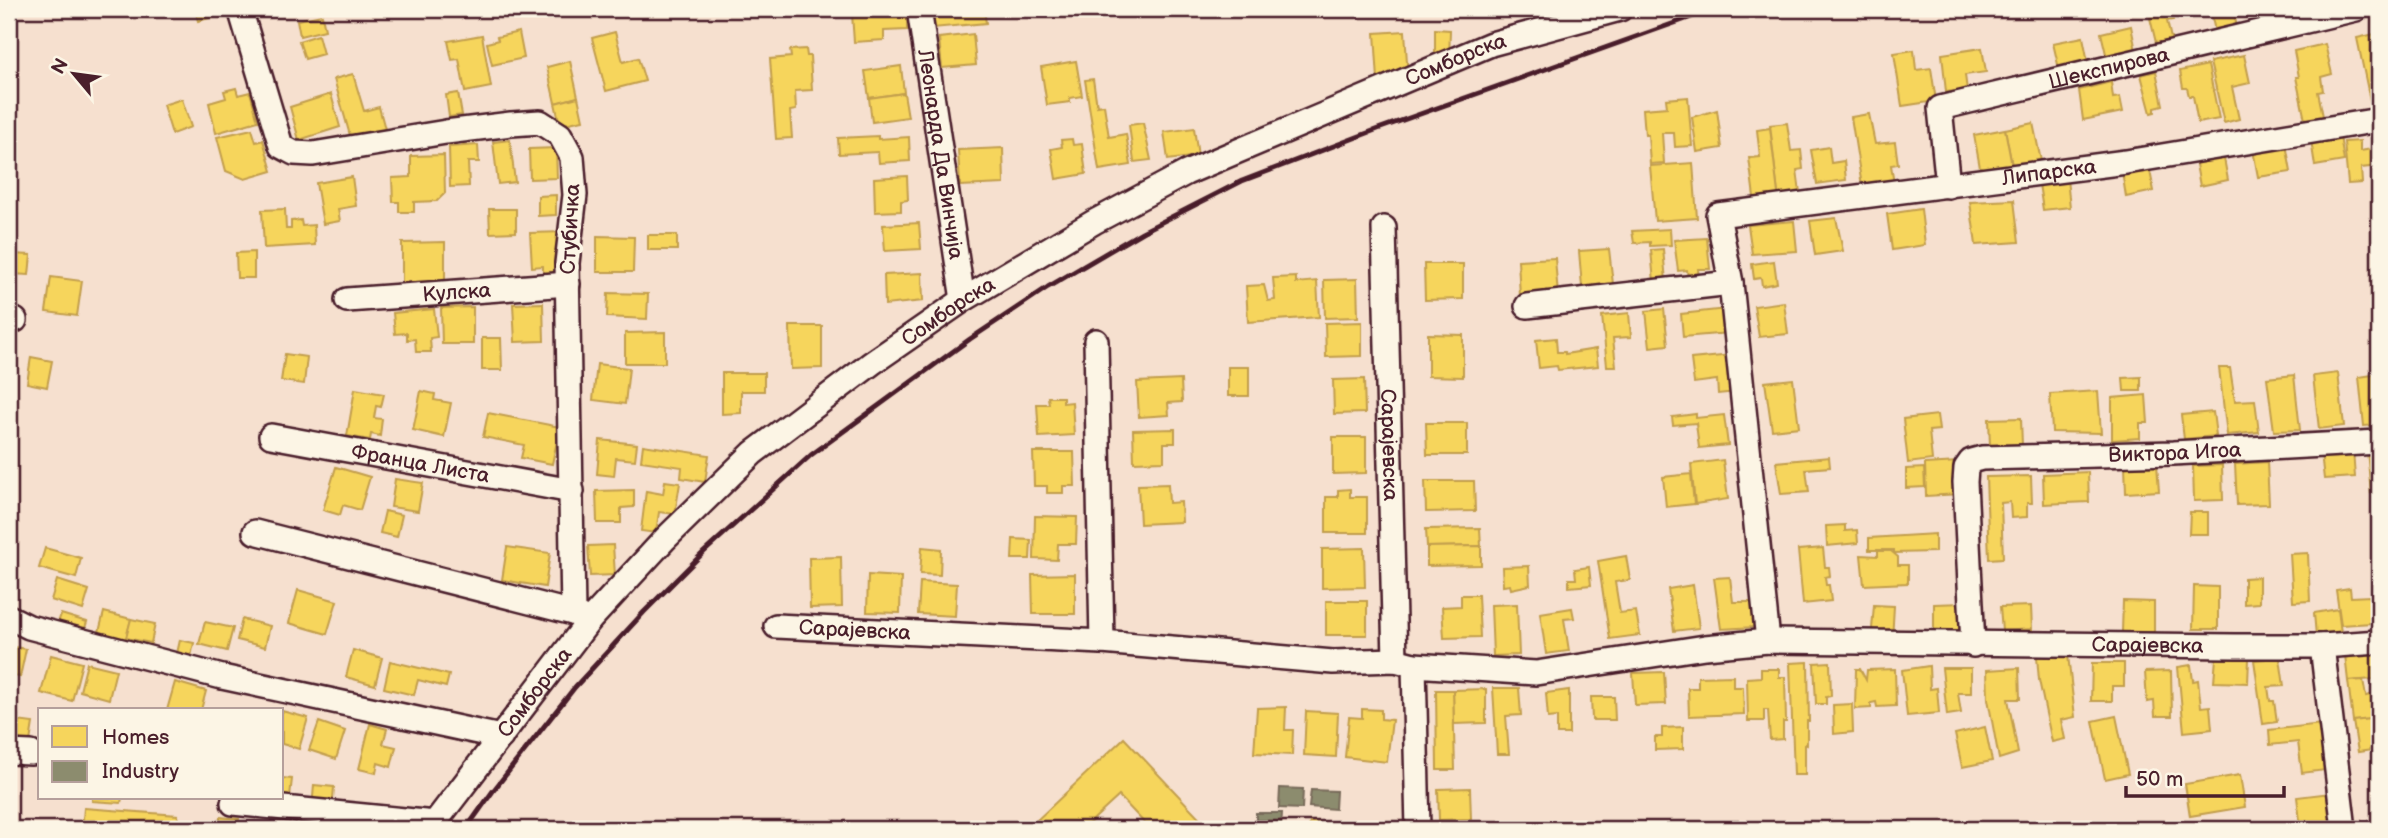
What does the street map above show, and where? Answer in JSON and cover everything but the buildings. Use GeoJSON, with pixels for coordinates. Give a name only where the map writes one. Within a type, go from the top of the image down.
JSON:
{"type":"FeatureCollection","features":[{"type":"Feature","properties":{"kind":"street","name":"Стубичка"},"geometry":{"type":"LineString","coordinates":[[240,9],[281,146],[294,153],[313,154],[446,132],[540,122],[560,135],[572,157],[575,195],[567,263],[572,491],[581,617]]}},
{"type":"Feature","properties":{"kind":"street","name":"Леонарда Да Винчија"},"geometry":{"type":"LineString","coordinates":[[919,9],[963,300]]}},
{"type":"Feature","properties":{"kind":"street","name":"Сомборска"},"geometry":{"type":"LineString","coordinates":[[433,826],[501,737],[581,617],[753,453],[872,363],[963,300],[1094,222],[1186,173],[1492,44],[1619,9]]}},
{"type":"Feature","properties":{"kind":"street","name":"Шекспирова"},"geometry":{"type":"LineString","coordinates":[[1948,186],[1940,108],[2356,9]]}},
{"type":"Feature","properties":{"kind":"street","name":"Липарска"},"geometry":{"type":"LineString","coordinates":[[1731,283],[1718,215],[2126,162],[2379,120]]}},
{"type":"Feature","properties":{"kind":"street","name":"Сарајевска"},"geometry":{"type":"LineString","coordinates":[[1384,228],[1405,663],[1418,829]]}},
{"type":"Feature","properties":{"kind":"street"},"geometry":{"type":"LineString","coordinates":[[1527,306],[1731,283],[1768,641]]}},
{"type":"Feature","properties":{"kind":"street","name":"Кулска"},"geometry":{"type":"LineString","coordinates":[[347,300],[568,284]]}},
{"type":"Feature","properties":{"kind":"street"},"geometry":{"type":"LineString","coordinates":[[1096,341],[1102,642]]}},
{"type":"Feature","properties":{"kind":"street","name":"Франца Листа"},"geometry":{"type":"LineString","coordinates":[[271,436],[572,491]]}},
{"type":"Feature","properties":{"kind":"street","name":"Виктора Игоа"},"geometry":{"type":"LineString","coordinates":[[1973,645],[1965,482],[1966,468],[1970,461],[1982,458],[2173,453],[2379,442]]}},
{"type":"Feature","properties":{"kind":"street"},"geometry":{"type":"LineString","coordinates":[[255,532],[581,617]]}},
{"type":"Feature","properties":{"kind":"street"},"geometry":{"type":"LineString","coordinates":[[9,617],[29,627],[222,677],[501,737]]}},
{"type":"Feature","properties":{"kind":"street","name":"Сарајевска"},"geometry":{"type":"LineString","coordinates":[[776,626],[1102,642],[1333,662],[1405,663],[1536,673],[1705,647],[1768,641],[1973,645],[2322,646],[2379,642]]}},
{"type":"Feature","properties":{"kind":"street"},"geometry":{"type":"LineString","coordinates":[[2322,646],[2343,829]]}},
{"type":"Feature","properties":{"kind":"street"},"geometry":{"type":"LineString","coordinates":[[233,803],[433,826]]}},
{"type":"Feature","properties":{"kind":"railway"},"geometry":{"type":"LineString","coordinates":[[466,829],[575,687],[704,552],[811,455],[970,339],[1048,287],[1142,232],[1242,181],[1378,129],[1714,9]]}}]}
